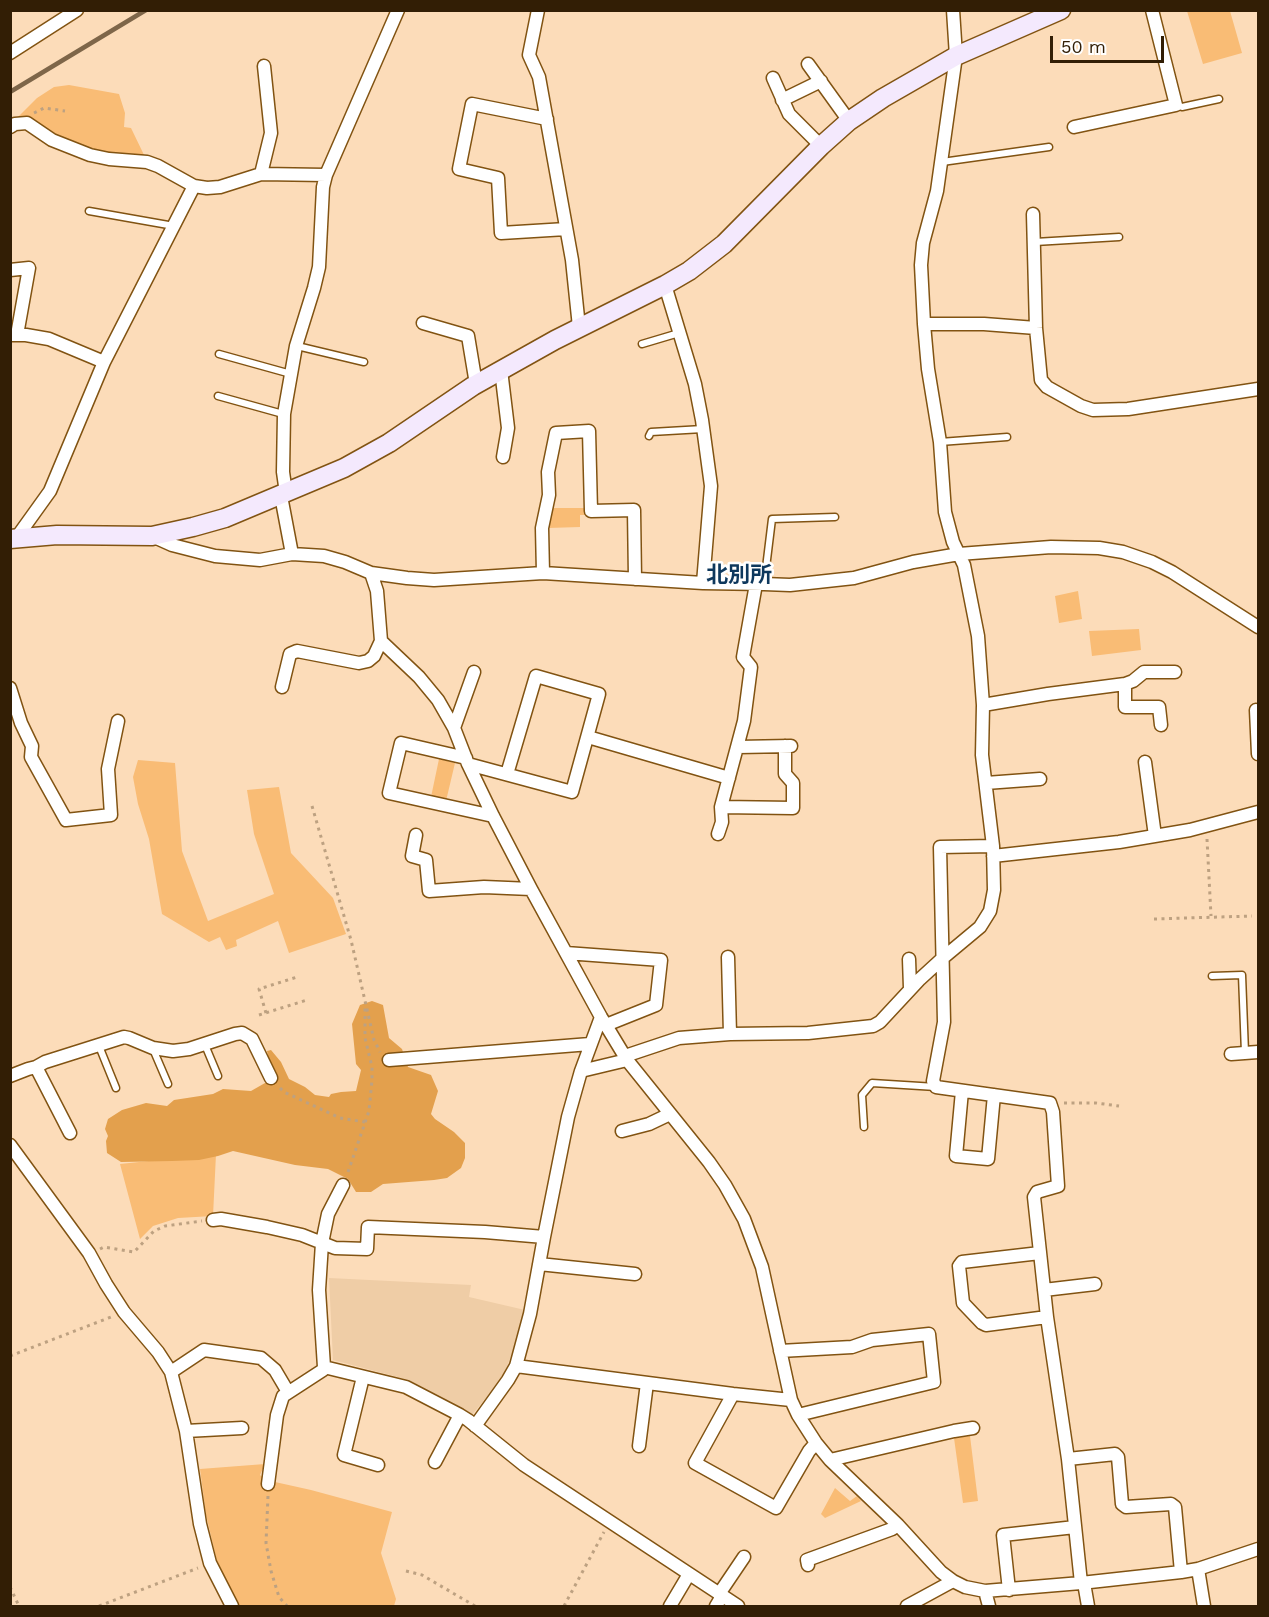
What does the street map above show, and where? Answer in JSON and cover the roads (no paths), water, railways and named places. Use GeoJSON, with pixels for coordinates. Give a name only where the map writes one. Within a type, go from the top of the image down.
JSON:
{"type":"FeatureCollection","features":[{"type":"Feature","properties":{"kind":"street"},"geometry":{"type":"LineString","coordinates":[[10,53],[77,10]]}},
{"type":"Feature","properties":{"kind":"street"},"geometry":{"type":"LineString","coordinates":[[292,554],[283,494],[284,414],[296,346],[319,267],[323,188],[326,175],[398,10]]}},
{"type":"Feature","properties":{"kind":"street"},"geometry":{"type":"LineString","coordinates":[[538,10],[529,55],[539,77],[547,119],[572,260],[579,327]]}},
{"type":"Feature","properties":{"kind":"street"},"geometry":{"type":"LineString","coordinates":[[581,1071],[626,1058],[679,1038],[730,1034],[808,1033],[873,1026],[880,1022],[910,988],[980,927],[990,911],[993,890],[993,851],[982,755],[983,705],[978,636],[964,565],[953,543],[945,512],[940,442],[928,369],[921,265],[923,243],[937,192],[956,56],[953,10]]}},
{"type":"Feature","properties":{"kind":"street"},"geometry":{"type":"LineString","coordinates":[[14,538],[57,535],[152,536],[225,518],[344,468],[389,443],[476,384],[579,327],[689,271],[724,244],[821,146],[849,121],[883,98],[956,56],[1061,10]]}},
{"type":"Feature","properties":{"kind":"street"},"geometry":{"type":"LineString","coordinates":[[1074,127],[1176,105],[1152,10]]}},
{"type":"Feature","properties":{"kind":"street"},"geometry":{"type":"LineString","coordinates":[[808,64],[849,121]]}},
{"type":"Feature","properties":{"kind":"street"},"geometry":{"type":"LineString","coordinates":[[261,174],[271,133],[264,66]]}},
{"type":"Feature","properties":{"kind":"street"},"geometry":{"type":"LineString","coordinates":[[773,78],[789,114],[821,146]]}},
{"type":"Feature","properties":{"kind":"street"},"geometry":{"type":"LineString","coordinates":[[782,100],[821,81]]}},
{"type":"Feature","properties":{"kind":"street"},"geometry":{"type":"LineString","coordinates":[[547,119],[472,104],[459,169],[498,178],[501,233],[566,229]]}},
{"type":"Feature","properties":{"kind":"street"},"geometry":{"type":"LineString","coordinates":[[16,125],[27,123],[52,140],[90,155],[147,162],[194,186],[220,187],[261,174],[326,175]]}},
{"type":"Feature","properties":{"kind":"street"},"geometry":{"type":"LineString","coordinates":[[14,538],[50,491],[104,362],[194,186]]}},
{"type":"Feature","properties":{"kind":"street"},"geometry":{"type":"LineString","coordinates":[[1034,214],[1036,328],[1041,380],[1047,387],[1093,410],[1139,408],[1258,389]]}},
{"type":"Feature","properties":{"kind":"street"},"geometry":{"type":"LineString","coordinates":[[10,270],[29,268],[14,335],[49,339],[104,362]]}},
{"type":"Feature","properties":{"kind":"street"},"geometry":{"type":"LineString","coordinates":[[665,285],[695,384],[704,429],[711,486],[703,583]]}},
{"type":"Feature","properties":{"kind":"street"},"geometry":{"type":"LineString","coordinates":[[423,322],[468,336],[476,384]]}},
{"type":"Feature","properties":{"kind":"street"},"geometry":{"type":"LineString","coordinates":[[924,324],[984,324],[1036,328]]}},
{"type":"Feature","properties":{"kind":"street"},"geometry":{"type":"LineString","coordinates":[[501,370],[508,428],[503,457]]}},
{"type":"Feature","properties":{"kind":"street"},"geometry":{"type":"LineString","coordinates":[[543,573],[542,528],[549,495],[548,472],[556,433],[589,431],[591,511],[634,510],[635,579]]}},
{"type":"Feature","properties":{"kind":"street"},"geometry":{"type":"LineString","coordinates":[[152,536],[172,545],[215,556],[260,560],[292,554],[324,556],[371,573],[407,578],[434,580],[543,573],[703,583],[790,585],[854,578],[913,562],[959,554],[1073,546],[1099,548],[1123,552],[1152,562],[1172,572],[1258,627]]}},
{"type":"Feature","properties":{"kind":"street"},"geometry":{"type":"LineString","coordinates":[[282,687],[290,654],[297,651],[359,663],[368,661],[374,656],[381,641],[377,591],[371,573]]}},
{"type":"Feature","properties":{"kind":"street"},"geometry":{"type":"LineString","coordinates":[[718,834],[722,822],[722,807],[744,721],[751,667],[743,657],[760,584]]}},
{"type":"Feature","properties":{"kind":"street"},"geometry":{"type":"LineString","coordinates":[[381,641],[419,676],[438,700],[454,728],[493,816],[604,1021],[626,1058],[725,1185],[744,1219],[762,1267],[791,1400],[816,1443],[830,1460],[898,1525],[941,1572],[965,1587],[985,1591],[1009,1590],[1182,1572],[1258,1549]]}},
{"type":"Feature","properties":{"kind":"street"},"geometry":{"type":"LineString","coordinates":[[454,728],[474,672]]}},
{"type":"Feature","properties":{"kind":"street"},"geometry":{"type":"LineString","coordinates":[[983,705],[1125,684],[1144,672],[1175,672]]}},
{"type":"Feature","properties":{"kind":"street"},"geometry":{"type":"LineString","coordinates":[[493,816],[389,793],[401,743],[467,761],[507,774],[572,792],[599,694],[536,676],[507,774]]}},
{"type":"Feature","properties":{"kind":"street"},"geometry":{"type":"LineString","coordinates":[[1125,684],[1125,707],[1159,707],[1161,725]]}},
{"type":"Feature","properties":{"kind":"street"},"geometry":{"type":"LineString","coordinates":[[10,688],[21,723],[32,746],[31,757],[66,820],[111,815],[108,769],[118,721]]}},
{"type":"Feature","properties":{"kind":"street"},"geometry":{"type":"LineString","coordinates":[[1256,710],[1258,754]]}},
{"type":"Feature","properties":{"kind":"street"},"geometry":{"type":"LineString","coordinates":[[588,737],[729,778]]}},
{"type":"Feature","properties":{"kind":"street"},"geometry":{"type":"LineString","coordinates":[[722,807],[793,808],[793,783],[785,774],[788,746],[738,747]]}},
{"type":"Feature","properties":{"kind":"street"},"geometry":{"type":"LineString","coordinates":[[1145,762],[1155,836]]}},
{"type":"Feature","properties":{"kind":"street"},"geometry":{"type":"LineString","coordinates":[[986,783],[1041,779]]}},
{"type":"Feature","properties":{"kind":"street"},"geometry":{"type":"LineString","coordinates":[[1088,1606],[1082,1583],[1068,1459],[1047,1317],[1034,1197],[1037,1192],[1058,1186],[1053,1112],[1050,1103],[936,1087],[933,1081],[944,1022],[940,847],[993,851],[1094,846],[1190,830],[1258,812]]}},
{"type":"Feature","properties":{"kind":"street"},"geometry":{"type":"LineString","coordinates":[[416,835],[412,856],[426,860],[429,891],[484,887],[531,889]]}},
{"type":"Feature","properties":{"kind":"street"},"geometry":{"type":"LineString","coordinates":[[476,1426],[516,1366],[530,1314],[568,1117],[590,1044],[604,1021],[656,1005],[661,960],[566,953]]}},
{"type":"Feature","properties":{"kind":"street"},"geometry":{"type":"LineString","coordinates":[[728,957],[730,1034]]}},
{"type":"Feature","properties":{"kind":"street"},"geometry":{"type":"LineString","coordinates":[[909,959],[910,988]]}},
{"type":"Feature","properties":{"kind":"street"},"geometry":{"type":"LineString","coordinates":[[10,1076],[36,1068],[45,1062],[124,1037],[153,1048],[173,1051],[205,1045],[242,1033],[252,1039],[271,1078]]}},
{"type":"Feature","properties":{"kind":"street"},"geometry":{"type":"LineString","coordinates":[[389,1060],[590,1044]]}},
{"type":"Feature","properties":{"kind":"street"},"geometry":{"type":"LineString","coordinates":[[1231,1054],[1258,1052]]}},
{"type":"Feature","properties":{"kind":"street"},"geometry":{"type":"LineString","coordinates":[[36,1068],[70,1133]]}},
{"type":"Feature","properties":{"kind":"street"},"geometry":{"type":"LineString","coordinates":[[962,1091],[956,1156],[988,1159],[994,1095]]}},
{"type":"Feature","properties":{"kind":"street"},"geometry":{"type":"LineString","coordinates":[[621,1131],[649,1124],[670,1114]]}},
{"type":"Feature","properties":{"kind":"street"},"geometry":{"type":"LineString","coordinates":[[10,1145],[88,1253],[124,1312],[158,1352],[171,1372],[186,1431],[200,1524],[210,1563],[232,1606]]}},
{"type":"Feature","properties":{"kind":"street"},"geometry":{"type":"LineString","coordinates":[[268,1484],[276,1415],[283,1396],[323,1370],[324,1367],[319,1290],[322,1243],[328,1215],[343,1185]]}},
{"type":"Feature","properties":{"kind":"street"},"geometry":{"type":"LineString","coordinates":[[213,1220],[221,1219],[302,1235],[335,1248],[367,1249],[368,1227],[544,1237]]}},
{"type":"Feature","properties":{"kind":"street"},"geometry":{"type":"LineString","coordinates":[[1040,1253],[962,1262],[959,1266],[963,1303],[986,1325],[1047,1317]]}},
{"type":"Feature","properties":{"kind":"street"},"geometry":{"type":"LineString","coordinates":[[539,1264],[636,1274]]}},
{"type":"Feature","properties":{"kind":"street"},"geometry":{"type":"LineString","coordinates":[[1044,1290],[1095,1284]]}},
{"type":"Feature","properties":{"kind":"street"},"geometry":{"type":"LineString","coordinates":[[780,1351],[852,1347],[872,1340],[929,1334],[934,1382],[798,1415]]}},
{"type":"Feature","properties":{"kind":"street"},"geometry":{"type":"LineString","coordinates":[[171,1372],[204,1350],[261,1358],[275,1370],[288,1392]]}},
{"type":"Feature","properties":{"kind":"street"},"geometry":{"type":"LineString","coordinates":[[516,1366],[791,1400]]}},
{"type":"Feature","properties":{"kind":"street"},"geometry":{"type":"LineString","coordinates":[[324,1367],[412,1389],[460,1414],[524,1465],[689,1574],[719,1599],[738,1606]]}},
{"type":"Feature","properties":{"kind":"street"},"geometry":{"type":"LineString","coordinates":[[363,1377],[344,1455],[378,1465]]}},
{"type":"Feature","properties":{"kind":"street"},"geometry":{"type":"LineString","coordinates":[[639,1446],[647,1383]]}},
{"type":"Feature","properties":{"kind":"street"},"geometry":{"type":"LineString","coordinates":[[733,1394],[695,1463],[776,1508],[808,1451],[816,1443]]}},
{"type":"Feature","properties":{"kind":"street"},"geometry":{"type":"LineString","coordinates":[[435,1462],[460,1414]]}},
{"type":"Feature","properties":{"kind":"street"},"geometry":{"type":"LineString","coordinates":[[186,1431],[242,1428]]}},
{"type":"Feature","properties":{"kind":"street"},"geometry":{"type":"LineString","coordinates":[[830,1460],[973,1428]]}},
{"type":"Feature","properties":{"kind":"street"},"geometry":{"type":"LineString","coordinates":[[1068,1459],[1115,1455],[1118,1457],[1122,1504],[1126,1507],[1171,1504],[1175,1507],[1182,1572]]}},
{"type":"Feature","properties":{"kind":"street"},"geometry":{"type":"LineString","coordinates":[[808,1565],[807,1560],[898,1525]]}},
{"type":"Feature","properties":{"kind":"street"},"geometry":{"type":"LineString","coordinates":[[1009,1590],[1003,1535],[1075,1527]]}},
{"type":"Feature","properties":{"kind":"street"},"geometry":{"type":"LineString","coordinates":[[719,1599],[744,1557]]}},
{"type":"Feature","properties":{"kind":"street"},"geometry":{"type":"LineString","coordinates":[[1198,1569],[1204,1606]]}},
{"type":"Feature","properties":{"kind":"street"},"geometry":{"type":"LineString","coordinates":[[670,1606],[689,1574]]}},
{"type":"Feature","properties":{"kind":"street"},"geometry":{"type":"LineString","coordinates":[[907,1606],[953,1581]]}},
{"type":"Feature","properties":{"kind":"street"},"geometry":{"type":"LineString","coordinates":[[985,1591],[989,1606]]}},
{"type":"Feature","properties":{"kind":"lane"},"geometry":{"type":"LineString","coordinates":[[1176,105],[1182,107],[1219,99]]}},
{"type":"Feature","properties":{"kind":"lane"},"geometry":{"type":"LineString","coordinates":[[942,162],[1049,147]]}},
{"type":"Feature","properties":{"kind":"lane"},"geometry":{"type":"LineString","coordinates":[[89,211],[174,226]]}},
{"type":"Feature","properties":{"kind":"lane"},"geometry":{"type":"LineString","coordinates":[[1035,243],[1119,237]]}},
{"type":"Feature","properties":{"kind":"lane"},"geometry":{"type":"LineString","coordinates":[[642,344],[679,333]]}},
{"type":"Feature","properties":{"kind":"lane"},"geometry":{"type":"LineString","coordinates":[[296,346],[364,362]]}},
{"type":"Feature","properties":{"kind":"lane"},"geometry":{"type":"LineString","coordinates":[[219,354],[291,374]]}},
{"type":"Feature","properties":{"kind":"lane"},"geometry":{"type":"LineString","coordinates":[[218,396],[284,414]]}},
{"type":"Feature","properties":{"kind":"lane"},"geometry":{"type":"LineString","coordinates":[[649,436],[651,432],[704,429]]}},
{"type":"Feature","properties":{"kind":"lane"},"geometry":{"type":"LineString","coordinates":[[940,442],[1006,437]]}},
{"type":"Feature","properties":{"kind":"lane"},"geometry":{"type":"LineString","coordinates":[[760,584],[772,519],[835,517]]}},
{"type":"Feature","properties":{"kind":"lane"},"geometry":{"type":"LineString","coordinates":[[1212,976],[1242,975],[1245,1053]]}},
{"type":"Feature","properties":{"kind":"lane"},"geometry":{"type":"LineString","coordinates":[[205,1045],[218,1076]]}},
{"type":"Feature","properties":{"kind":"lane"},"geometry":{"type":"LineString","coordinates":[[99,1046],[116,1088]]}},
{"type":"Feature","properties":{"kind":"lane"},"geometry":{"type":"LineString","coordinates":[[153,1048],[168,1084]]}},
{"type":"Feature","properties":{"kind":"lane"},"geometry":{"type":"LineString","coordinates":[[864,1127],[861,1095],[872,1083],[936,1087]]}},
{"type":"Feature","properties":{"kind":"railway"},"geometry":{"type":"LineString","coordinates":[[10,92],[146,10]]}},
{"type":"Feature","properties":{"kind":"district","name":"北別所"},"geometry":{"type":"Point","coordinates":[739,576]}}]}
